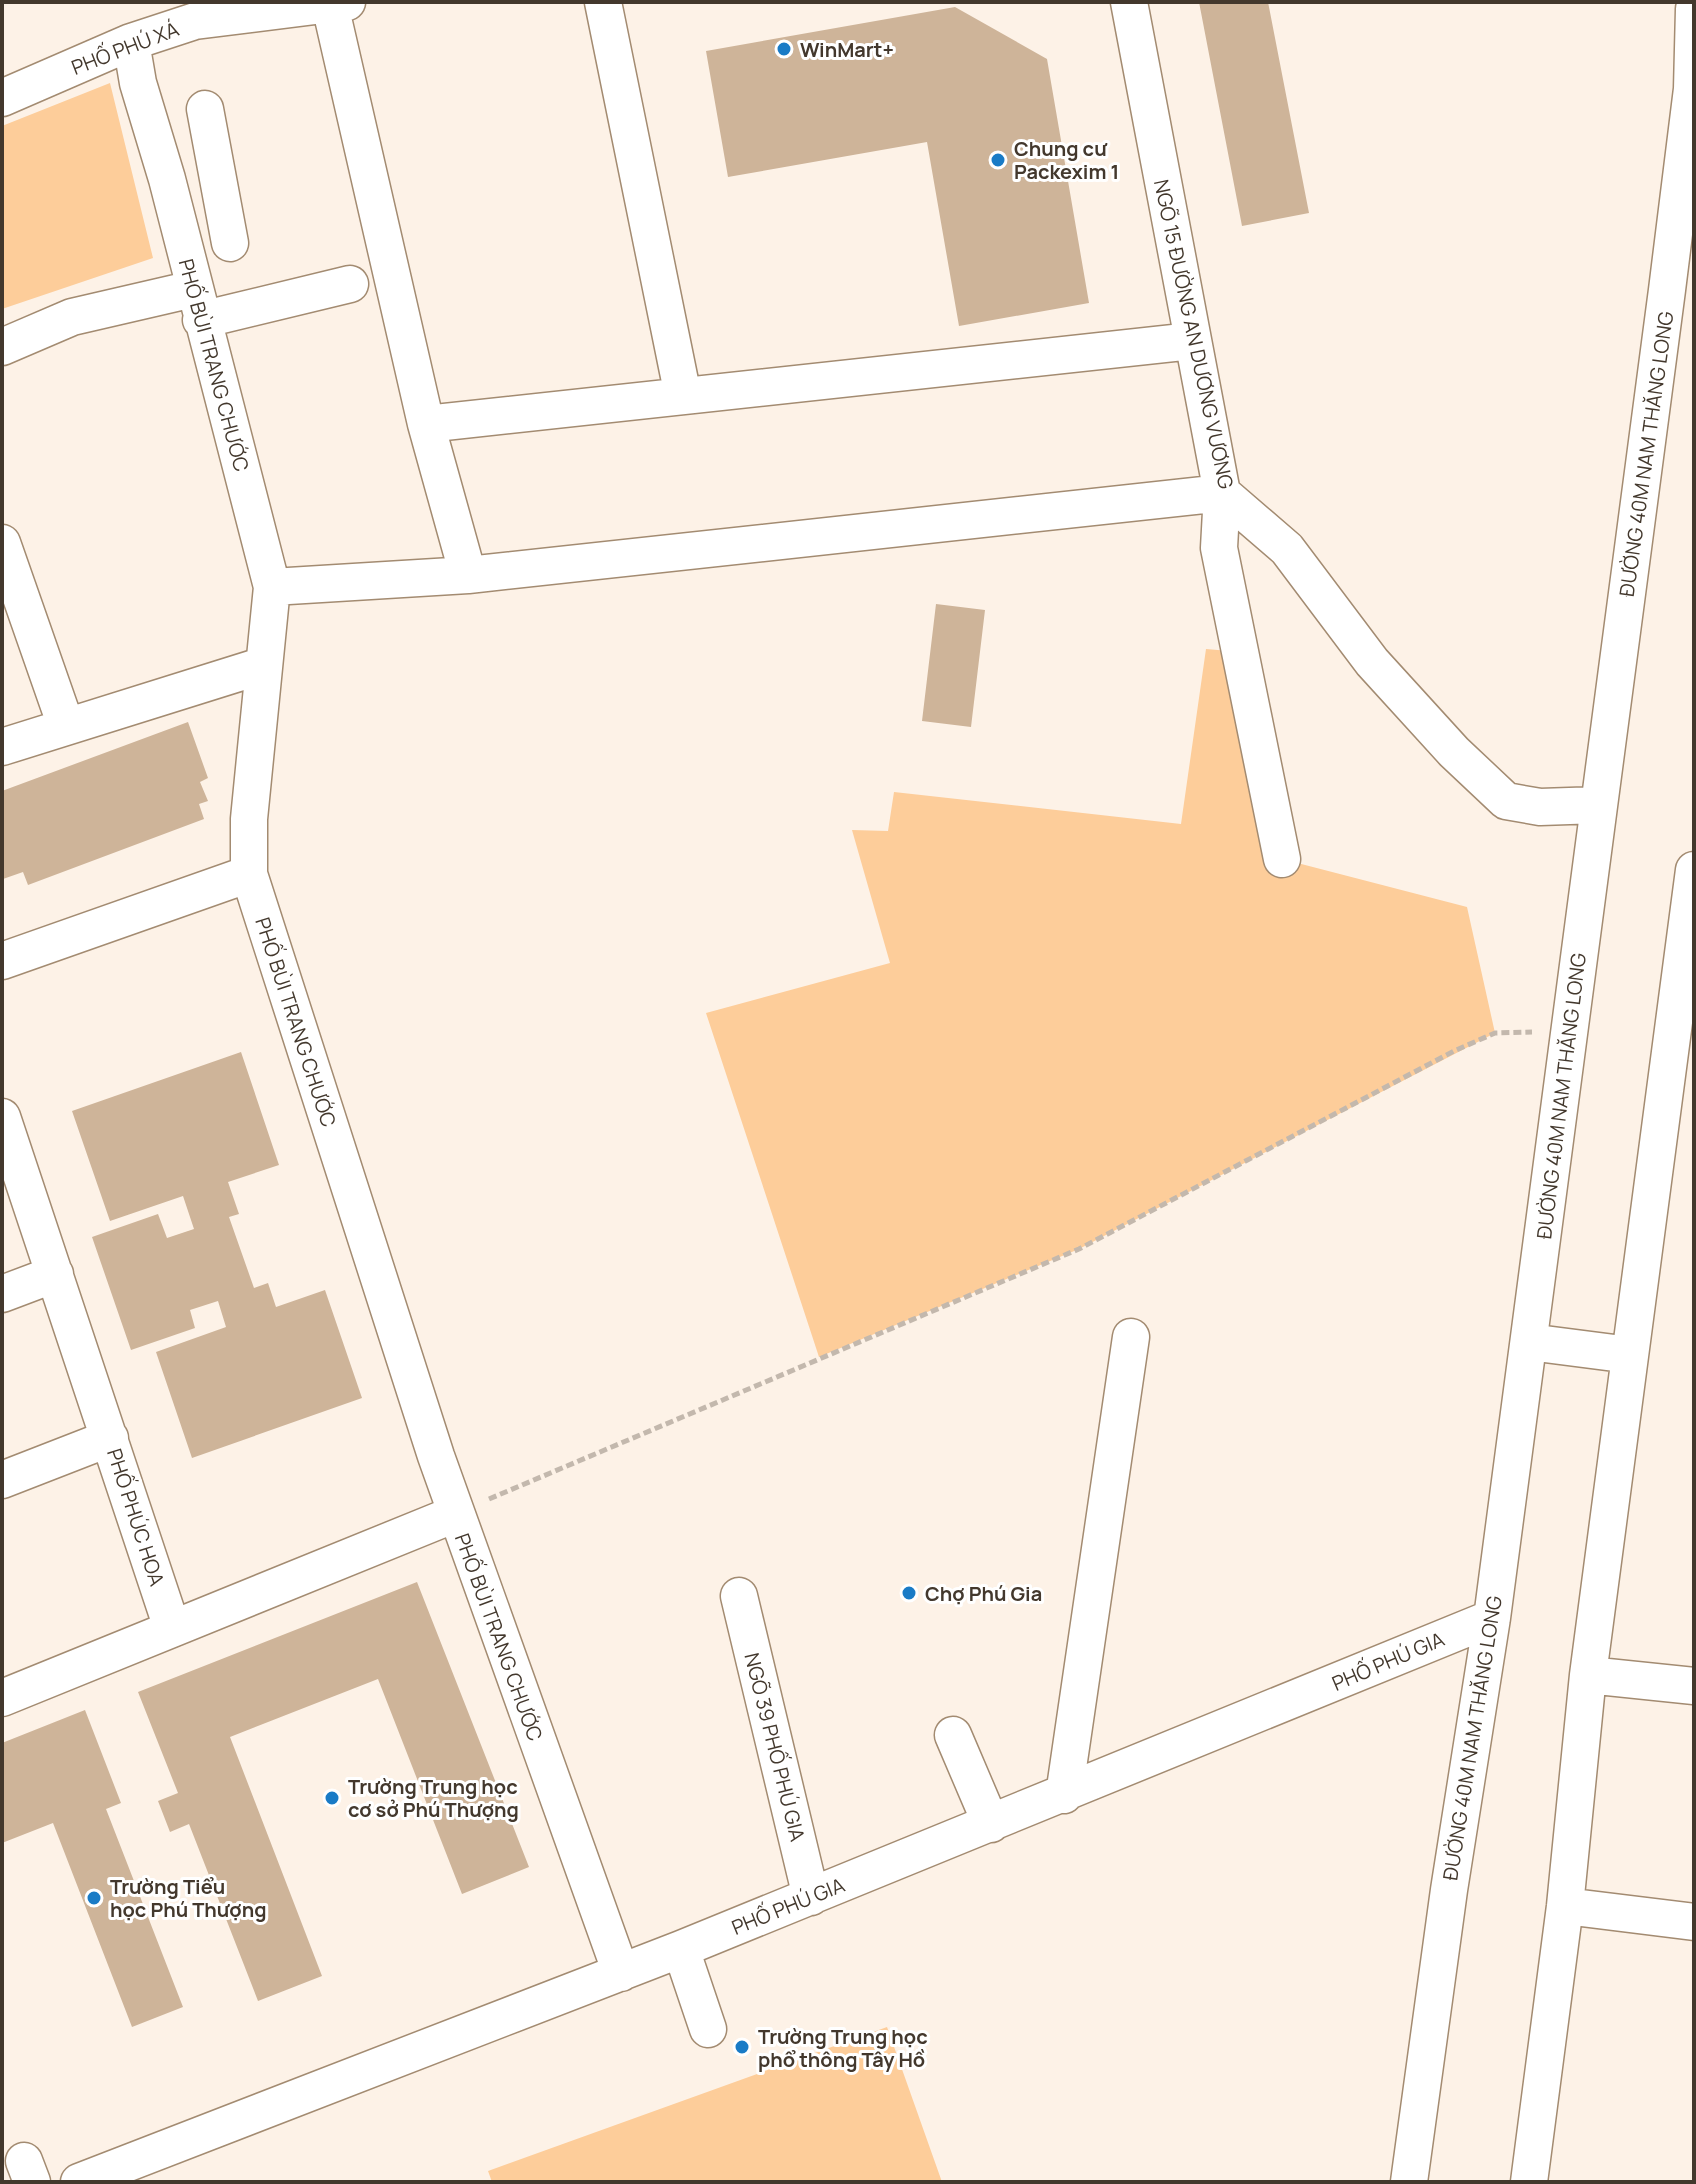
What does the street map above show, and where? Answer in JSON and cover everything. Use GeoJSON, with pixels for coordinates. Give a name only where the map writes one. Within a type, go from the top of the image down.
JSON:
{"type":"FeatureCollection","features":[{"type":"Feature","properties":{"kind":"street"},"geometry":{"type":"LineString","coordinates":[[603,2],[683,396]]}},
{"type":"Feature","properties":{"kind":"street","name":"NGÕ 15 ĐƯỜNG AN DƯƠNG VƯƠNG"},"geometry":{"type":"LineString","coordinates":[[1129,2],[1222,493],[1287,549],[1372,662],[1454,752],[1506,801],[1540,807],[1599,805]]}},
{"type":"Feature","properties":{"kind":"street"},"geometry":{"type":"LineString","coordinates":[[338,3],[426,424],[468,575]]}},
{"type":"Feature","properties":{"kind":"street","name":"PHỐ PHÚ XÁ"},"geometry":{"type":"LineString","coordinates":[[2,98],[131,42],[163,15],[195,21],[275,6],[338,3]]}},
{"type":"Feature","properties":{"kind":"street","name":"ĐƯỜNG 40M NAM THĂNG LONG"},"geometry":{"type":"LineString","coordinates":[[1409,2182],[1447,1905],[1492,1618],[1529,1342],[1692,89],[1694,9]]}},
{"type":"Feature","properties":{"kind":"street","name":"PHỐ BÙI TRANG CHƯỚC"},"geometry":{"type":"LineString","coordinates":[[131,42],[138,83],[170,192],[272,587],[249,819],[249,874],[455,1514],[621,1973]]}},
{"type":"Feature","properties":{"kind":"street"},"geometry":{"type":"LineString","coordinates":[[205,109],[230,243]]}},
{"type":"Feature","properties":{"kind":"street"},"geometry":{"type":"LineString","coordinates":[[170,192],[219,183]]}},
{"type":"Feature","properties":{"kind":"street"},"geometry":{"type":"LineString","coordinates":[[2,347],[72,317],[350,284]]}},
{"type":"Feature","properties":{"kind":"street"},"geometry":{"type":"LineString","coordinates":[[426,424],[1192,341]]}},
{"type":"Feature","properties":{"kind":"street"},"geometry":{"type":"LineString","coordinates":[[272,587],[468,575],[1222,493],[1219,548],[1282,859]]}},
{"type":"Feature","properties":{"kind":"street"},"geometry":{"type":"LineString","coordinates":[[2,543],[66,726]]}},
{"type":"Feature","properties":{"kind":"street"},"geometry":{"type":"LineString","coordinates":[[2,747],[264,665]]}},
{"type":"Feature","properties":{"kind":"street"},"geometry":{"type":"LineString","coordinates":[[1529,2182],[1565,1906],[1588,1675],[1630,1355],[1680,1091],[1694,870]]}},
{"type":"Feature","properties":{"kind":"street"},"geometry":{"type":"LineString","coordinates":[[2,961],[249,874]]}},
{"type":"Feature","properties":{"kind":"street","name":"PHỐ PHÚC HOA"},"geometry":{"type":"LineString","coordinates":[[2,1117],[11,1168],[55,1274],[172,1628]]}},
{"type":"Feature","properties":{"kind":"street"},"geometry":{"type":"LineString","coordinates":[[2,1294],[55,1274]]}},
{"type":"Feature","properties":{"kind":"street"},"geometry":{"type":"LineString","coordinates":[[1064,1795],[1131,1337]]}},
{"type":"Feature","properties":{"kind":"street"},"geometry":{"type":"LineString","coordinates":[[1529,1342],[1630,1355]]}},
{"type":"Feature","properties":{"kind":"street"},"geometry":{"type":"LineString","coordinates":[[2,1480],[110,1438]]}},
{"type":"Feature","properties":{"kind":"street"},"geometry":{"type":"LineString","coordinates":[[2,1698],[455,1514]]}},
{"type":"Feature","properties":{"kind":"street","name":"NGÕ 39 PHỐ PHÚ GIA"},"geometry":{"type":"LineString","coordinates":[[739,1596],[811,1897]]}},
{"type":"Feature","properties":{"kind":"street","name":"PHỐ PHÚ GIA"},"geometry":{"type":"LineString","coordinates":[[79,2182],[621,1973],[1492,1618]]}},
{"type":"Feature","properties":{"kind":"street"},"geometry":{"type":"LineString","coordinates":[[1588,1675],[1694,1686]]}},
{"type":"Feature","properties":{"kind":"street"},"geometry":{"type":"LineString","coordinates":[[953,1735],[991,1824]]}},
{"type":"Feature","properties":{"kind":"street"},"geometry":{"type":"LineString","coordinates":[[1565,1906],[1694,1922]]}},
{"type":"Feature","properties":{"kind":"street"},"geometry":{"type":"LineString","coordinates":[[681,1949],[708,2029]]}},
{"type":"Feature","properties":{"kind":"path"},"geometry":{"type":"LineString","coordinates":[[455,1514],[1079,1249],[1454,1051],[1495,1033],[1569,1031]]}},
{"type":"Feature","properties":{"kind":"shaded area"},"geometry":{"type":"Polygon","coordinates":[[[110,83],[153,258],[2,309],[2,126],[110,83]]]}},
{"type":"Feature","properties":{"kind":"shaded area"},"geometry":{"type":"Polygon","coordinates":[[[1206,649],[1241,652],[1282,859],[1467,907],[1495,1033],[1079,1249],[819,1357],[706,1013],[890,963],[852,830],[888,831],[894,792],[1181,824],[1206,649]]]}},
{"type":"Feature","properties":{"kind":"shaded area"},"geometry":{"type":"Polygon","coordinates":[[[887,2027],[942,2182],[492,2182],[488,2171],[887,2027]]]}},
{"type":"Feature","properties":{"kind":"building"},"geometry":{"type":"Polygon","coordinates":[[[1199,2],[1268,2],[1309,213],[1242,226],[1199,2]]]}},
{"type":"Feature","properties":{"kind":"building","name":"Chung cư Packexim 1"},"geometry":{"type":"Polygon","coordinates":[[[955,7],[1047,59],[1089,303],[959,326],[927,142],[728,177],[706,51],[955,7]]]}},
{"type":"Feature","properties":{"kind":"building"},"geometry":{"type":"Polygon","coordinates":[[[936,604],[985,610],[971,727],[922,721],[936,604]]]}},
{"type":"Feature","properties":{"kind":"building"},"geometry":{"type":"Polygon","coordinates":[[[188,722],[208,778],[200,782],[208,801],[199,804],[204,819],[28,885],[23,872],[3,879],[2,791],[188,722]]]}},
{"type":"Feature","properties":{"kind":"building"},"geometry":{"type":"Polygon","coordinates":[[[241,1052],[279,1165],[228,1182],[239,1214],[229,1217],[254,1288],[268,1283],[276,1307],[325,1290],[362,1398],[192,1458],[156,1352],[226,1327],[218,1301],[190,1310],[195,1328],[131,1350],[92,1237],[158,1214],[167,1238],[194,1229],[183,1196],[110,1221],[72,1111],[241,1052]]]}},
{"type":"Feature","properties":{"kind":"building"},"geometry":{"type":"Polygon","coordinates":[[[417,1582],[529,1867],[462,1894],[378,1679],[230,1737],[322,1976],[258,2001],[189,1824],[170,1832],[158,1801],[178,1793],[138,1692],[417,1582]]]}},
{"type":"Feature","properties":{"kind":"building"},"geometry":{"type":"Polygon","coordinates":[[[85,1710],[121,1803],[106,1809],[183,2007],[132,2027],[53,1823],[2,1843],[2,1743],[85,1710]]]}},
{"type":"Feature","properties":{"kind":"place","name":"WinMart+"},"geometry":{"type":"Point","coordinates":[784,49]}},
{"type":"Feature","properties":{"kind":"place","name":"Chung cư Packexim 1"},"geometry":{"type":"Point","coordinates":[998,160]}},
{"type":"Feature","properties":{"kind":"place","name":"Chợ Phú Gia"},"geometry":{"type":"Point","coordinates":[909,1593]}},
{"type":"Feature","properties":{"kind":"place","name":"Trường Trung học cơ sở Phú Thượng"},"geometry":{"type":"Point","coordinates":[332,1798]}},
{"type":"Feature","properties":{"kind":"place","name":"Trường Tiểu học Phú Thượng"},"geometry":{"type":"Point","coordinates":[94,1898]}},
{"type":"Feature","properties":{"kind":"place","name":"Trường Trung học phổ thông Tây Hồ"},"geometry":{"type":"Point","coordinates":[742,2047]}}]}
